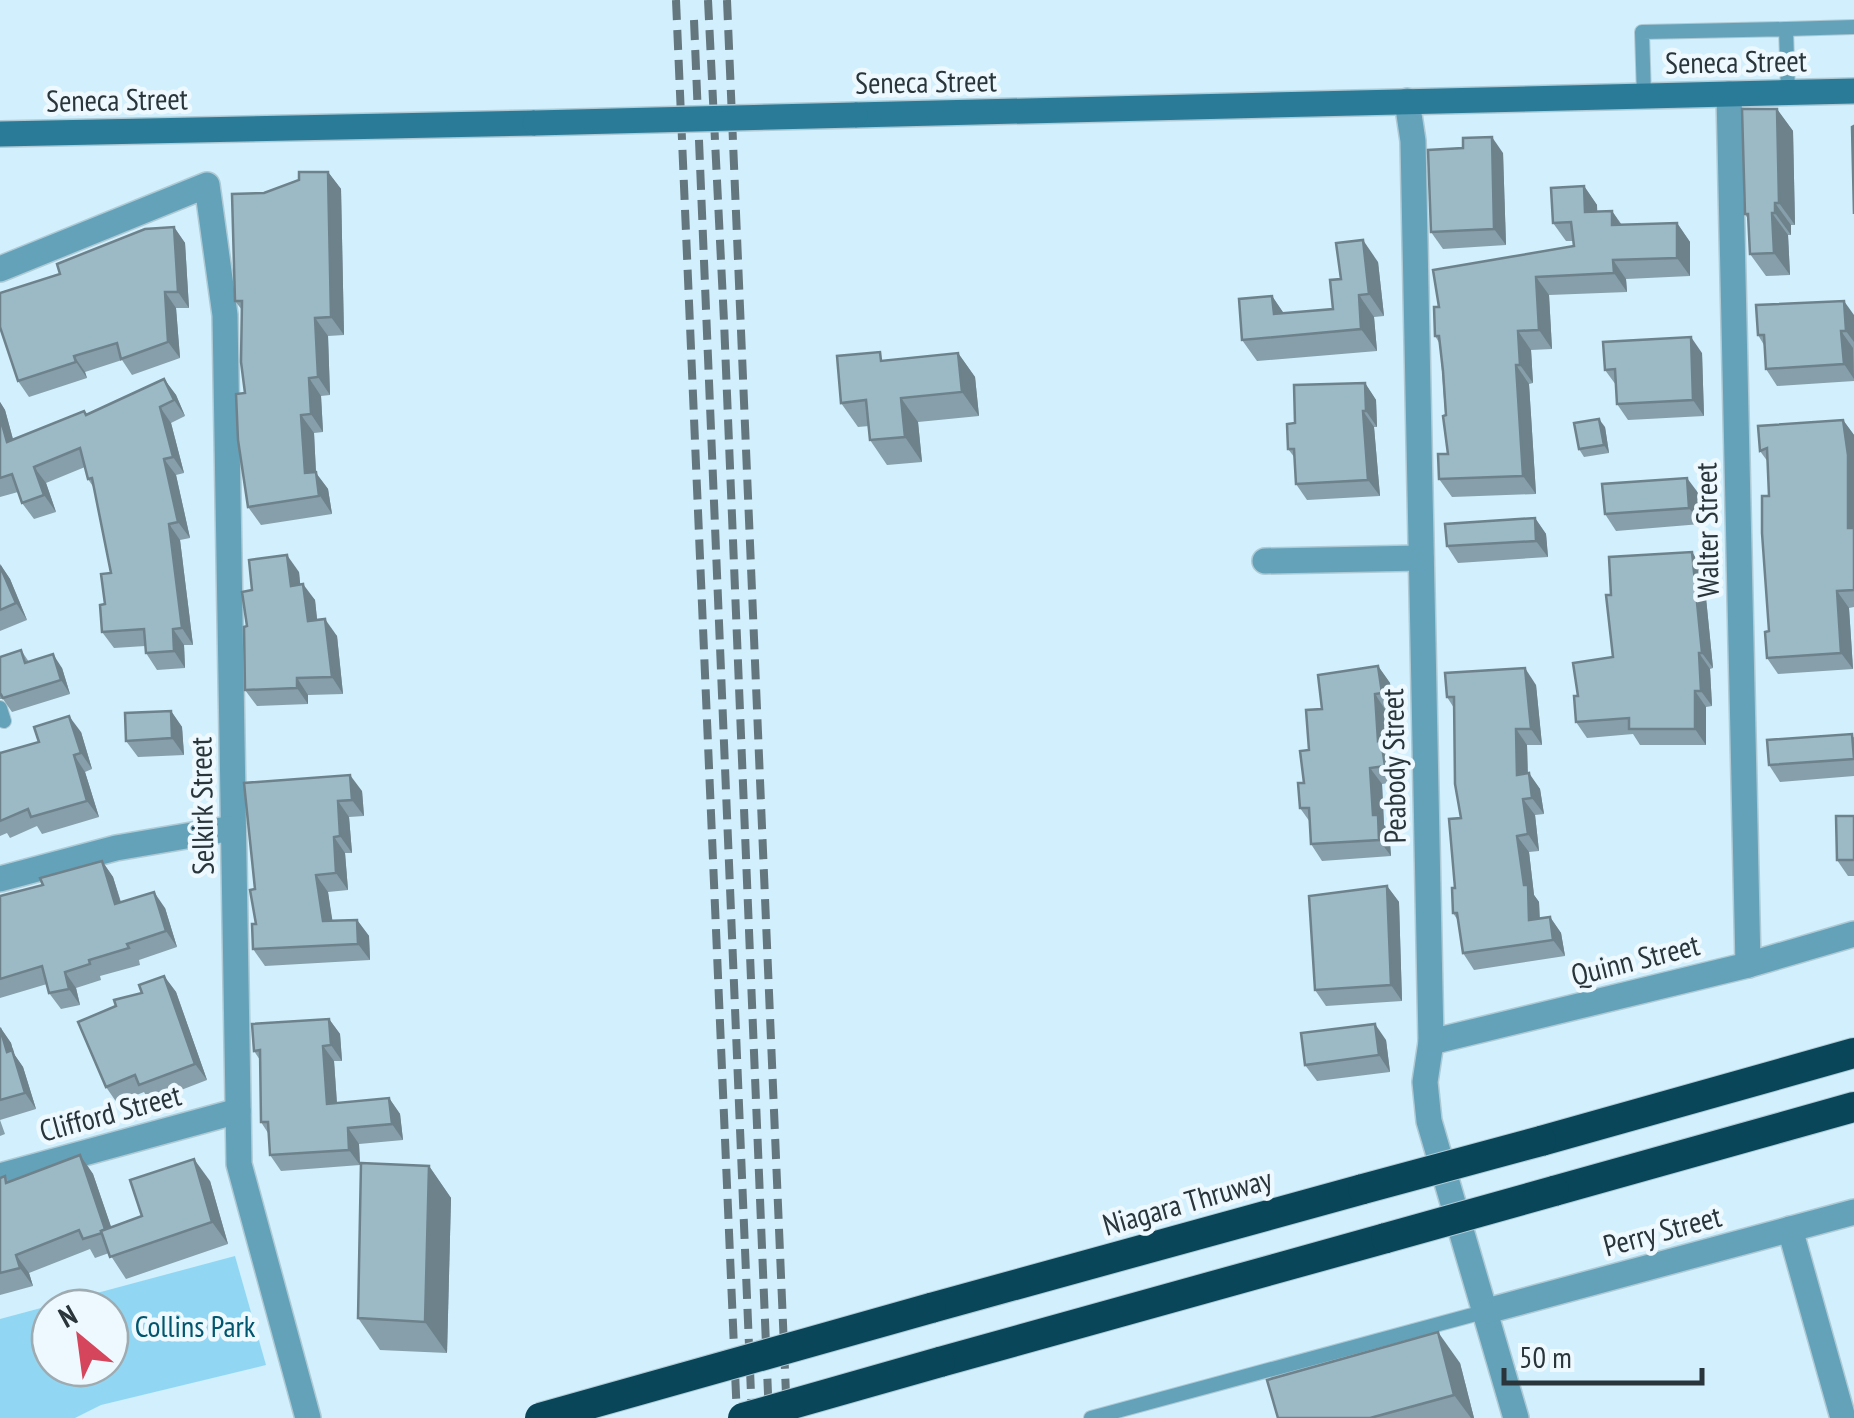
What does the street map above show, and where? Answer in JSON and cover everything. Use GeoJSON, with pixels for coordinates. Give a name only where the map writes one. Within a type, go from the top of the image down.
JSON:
{"type":"FeatureCollection","features":[{"type":"Feature","properties":{"kind":"highway","name":"Niagara Thruway"},"geometry":{"type":"LineString","coordinates":[[540,1418],[1854,1054]]}},
{"type":"Feature","properties":{"kind":"highway"},"geometry":{"type":"LineString","coordinates":[[743,1418],[1854,1107]]}},
{"type":"Feature","properties":{"kind":"main road","name":"Seneca Street"},"geometry":{"type":"LineString","coordinates":[[0,134],[1854,90]]}},
{"type":"Feature","properties":{"kind":"street","name":"Walter Street"},"geometry":{"type":"LineString","coordinates":[[1729,94],[1748,965]]}},
{"type":"Feature","properties":{"kind":"street","name":"Peabody Street"},"geometry":{"type":"LineString","coordinates":[[1407,101],[1413,141],[1431,1042],[1425,1082],[1429,1122],[1516,1418]]}},
{"type":"Feature","properties":{"kind":"street","name":"Selkirk Street"},"geometry":{"type":"LineString","coordinates":[[0,269],[207,185],[225,315],[239,1164],[308,1418]]}},
{"type":"Feature","properties":{"kind":"street"},"geometry":{"type":"LineString","coordinates":[[1265,561],[1421,558]]}},
{"type":"Feature","properties":{"kind":"street"},"geometry":{"type":"LineString","coordinates":[[0,879],[116,848],[234,828]]}},
{"type":"Feature","properties":{"kind":"street","name":"Quinn Street"},"geometry":{"type":"LineString","coordinates":[[1431,1042],[1748,965],[1854,934]]}},
{"type":"Feature","properties":{"kind":"street","name":"Clifford Street"},"geometry":{"type":"LineString","coordinates":[[0,1176],[238,1111]]}},
{"type":"Feature","properties":{"kind":"street","name":"Perry Street"},"geometry":{"type":"LineString","coordinates":[[1486,1311],[1854,1212]]}},
{"type":"Feature","properties":{"kind":"street"},"geometry":{"type":"LineString","coordinates":[[1790,1229],[1843,1418]]}},
{"type":"Feature","properties":{"kind":"lane"},"geometry":{"type":"LineString","coordinates":[[1644,96],[1642,32],[1854,27]]}},
{"type":"Feature","properties":{"kind":"lane"},"geometry":{"type":"LineString","coordinates":[[1786,30],[1788,93]]}},
{"type":"Feature","properties":{"kind":"lane"},"geometry":{"type":"LineString","coordinates":[[1091,1418],[1486,1311]]}},
{"type":"Feature","properties":{"kind":"green space","name":"Collins Park"},"geometry":{"type":"Polygon","coordinates":[[[235,1256],[266,1365],[101,1405],[75,1418],[0,1418],[0,1319],[30,1311],[30,1388],[130,1388],[130,1288],[116,1288],[235,1256]]]}},
{"type":"Feature","properties":{"kind":"building"},"geometry":{"type":"Polygon","coordinates":[[[1742,109],[1777,109],[1779,203],[1775,203],[1772,213],[1774,253],[1750,254],[1742,109]]]}},
{"type":"Feature","properties":{"kind":"building"},"geometry":{"type":"Polygon","coordinates":[[[1854,126],[1854,214],[1852,127],[1854,126]]]}},
{"type":"Feature","properties":{"kind":"building"},"geometry":{"type":"Polygon","coordinates":[[[1492,137],[1494,229],[1431,232],[1428,150],[1463,148],[1463,138],[1492,137]]]}},
{"type":"Feature","properties":{"kind":"building"},"geometry":{"type":"Polygon","coordinates":[[[299,172],[328,172],[331,317],[315,318],[318,377],[309,378],[311,414],[301,415],[305,473],[316,472],[319,496],[248,507],[238,440],[236,394],[245,393],[242,301],[235,301],[232,194],[264,193],[299,180],[299,172]]]}},
{"type":"Feature","properties":{"kind":"building"},"geometry":{"type":"Polygon","coordinates":[[[1584,186],[1585,212],[1612,211],[1612,225],[1677,223],[1677,258],[1613,260],[1614,273],[1536,277],[1539,330],[1518,331],[1520,365],[1516,365],[1523,476],[1439,479],[1438,454],[1448,454],[1443,371],[1439,336],[1435,336],[1434,307],[1439,307],[1433,270],[1574,246],[1571,222],[1553,223],[1551,188],[1584,186]]]}},
{"type":"Feature","properties":{"kind":"building"},"geometry":{"type":"Polygon","coordinates":[[[174,227],[178,292],[165,292],[168,342],[121,359],[117,343],[74,356],[76,362],[18,381],[0,327],[0,293],[60,274],[57,264],[145,229],[174,227]]]}},
{"type":"Feature","properties":{"kind":"building"},"geometry":{"type":"Polygon","coordinates":[[[1363,240],[1369,294],[1359,295],[1361,329],[1242,340],[1239,299],[1272,296],[1274,314],[1333,309],[1330,280],[1341,279],[1336,243],[1363,240]]]}},
{"type":"Feature","properties":{"kind":"building"},"geometry":{"type":"Polygon","coordinates":[[[1844,301],[1844,364],[1766,369],[1764,335],[1758,335],[1756,305],[1844,301]]]}},
{"type":"Feature","properties":{"kind":"building"},"geometry":{"type":"Polygon","coordinates":[[[1691,337],[1693,400],[1617,404],[1615,369],[1605,370],[1603,342],[1691,337]]]}},
{"type":"Feature","properties":{"kind":"building"},"geometry":{"type":"Polygon","coordinates":[[[880,352],[881,361],[958,353],[962,392],[901,398],[905,437],[870,440],[866,400],[841,403],[837,356],[880,352]]]}},
{"type":"Feature","properties":{"kind":"building"},"geometry":{"type":"Polygon","coordinates":[[[164,379],[174,400],[160,407],[173,457],[164,459],[178,522],[169,524],[182,628],[173,629],[174,651],[146,653],[144,629],[102,632],[100,605],[105,604],[101,574],[111,573],[92,478],[88,479],[80,448],[34,467],[44,495],[22,503],[12,474],[0,478],[0,417],[7,442],[84,411],[86,415],[164,379]]]}},
{"type":"Feature","properties":{"kind":"building"},"geometry":{"type":"Polygon","coordinates":[[[1365,383],[1368,480],[1296,484],[1294,449],[1288,449],[1287,424],[1295,423],[1294,385],[1365,383]]]}},
{"type":"Feature","properties":{"kind":"building"},"geometry":{"type":"Polygon","coordinates":[[[1599,419],[1604,445],[1579,449],[1574,423],[1599,419]]]}},
{"type":"Feature","properties":{"kind":"building"},"geometry":{"type":"Polygon","coordinates":[[[1843,420],[1848,455],[1848,528],[1854,528],[1854,590],[1837,591],[1841,653],[1767,658],[1762,496],[1769,496],[1767,448],[1760,451],[1758,426],[1843,420]]]}},
{"type":"Feature","properties":{"kind":"building"},"geometry":{"type":"Polygon","coordinates":[[[1687,478],[1689,508],[1605,514],[1602,484],[1687,478]]]}},
{"type":"Feature","properties":{"kind":"building"},"geometry":{"type":"Polygon","coordinates":[[[1535,518],[1536,541],[1447,546],[1445,524],[1535,518]]]}},
{"type":"Feature","properties":{"kind":"building"},"geometry":{"type":"Polygon","coordinates":[[[1692,552],[1702,653],[1701,691],[1695,691],[1695,729],[1629,729],[1629,718],[1576,722],[1574,696],[1578,696],[1573,663],[1613,657],[1606,595],[1611,595],[1609,557],[1692,552]]]}},
{"type":"Feature","properties":{"kind":"building"},"geometry":{"type":"Polygon","coordinates":[[[287,555],[291,586],[303,584],[308,621],[325,619],[332,677],[297,678],[297,688],[245,690],[247,626],[242,592],[252,590],[249,560],[287,555]]]}},
{"type":"Feature","properties":{"kind":"building"},"geometry":{"type":"Polygon","coordinates":[[[0,566],[16,603],[0,610],[0,566]]]}},
{"type":"Feature","properties":{"kind":"building"},"geometry":{"type":"Polygon","coordinates":[[[21,650],[25,663],[53,654],[61,680],[3,698],[0,657],[21,650]]]}},
{"type":"Feature","properties":{"kind":"building"},"geometry":{"type":"Polygon","coordinates":[[[1378,666],[1382,693],[1375,694],[1378,741],[1381,740],[1385,766],[1370,768],[1379,840],[1311,844],[1309,808],[1300,808],[1298,783],[1304,783],[1300,751],[1309,750],[1306,710],[1322,709],[1318,675],[1378,666]]]}},
{"type":"Feature","properties":{"kind":"building"},"geometry":{"type":"Polygon","coordinates":[[[1525,668],[1531,729],[1516,729],[1517,775],[1529,773],[1532,798],[1523,799],[1528,834],[1517,836],[1524,885],[1528,885],[1529,920],[1550,917],[1553,940],[1463,953],[1457,913],[1453,913],[1455,888],[1449,819],[1461,818],[1455,784],[1454,697],[1447,697],[1445,673],[1525,668]]]}},
{"type":"Feature","properties":{"kind":"building"},"geometry":{"type":"Polygon","coordinates":[[[171,711],[172,738],[126,741],[125,713],[171,711]]]}},
{"type":"Feature","properties":{"kind":"building"},"geometry":{"type":"Polygon","coordinates":[[[69,716],[81,753],[74,755],[87,801],[31,817],[28,809],[0,821],[0,753],[39,742],[34,727],[69,716]]]}},
{"type":"Feature","properties":{"kind":"building"},"geometry":{"type":"Polygon","coordinates":[[[1852,734],[1854,759],[1769,765],[1767,740],[1852,734]]]}},
{"type":"Feature","properties":{"kind":"building"},"geometry":{"type":"Polygon","coordinates":[[[350,775],[352,800],[338,801],[336,873],[316,875],[323,921],[357,920],[358,944],[253,949],[252,924],[256,924],[250,890],[255,889],[244,783],[350,775]]]}},
{"type":"Feature","properties":{"kind":"building"},"geometry":{"type":"Polygon","coordinates":[[[1836,816],[1854,816],[1854,860],[1837,860],[1836,816]]]}},
{"type":"Feature","properties":{"kind":"building"},"geometry":{"type":"Polygon","coordinates":[[[102,861],[115,904],[154,892],[166,931],[65,972],[69,989],[49,993],[42,966],[0,979],[0,896],[43,885],[40,878],[102,861]]]}},
{"type":"Feature","properties":{"kind":"building"},"geometry":{"type":"Polygon","coordinates":[[[1387,886],[1391,985],[1315,990],[1309,896],[1387,886]]]}},
{"type":"Feature","properties":{"kind":"building"},"geometry":{"type":"Polygon","coordinates":[[[164,976],[195,1064],[139,1085],[135,1075],[106,1087],[78,1022],[116,1006],[114,1000],[142,993],[139,985],[164,976]]]}},
{"type":"Feature","properties":{"kind":"building"},"geometry":{"type":"Polygon","coordinates":[[[329,1019],[331,1045],[323,1046],[327,1104],[389,1098],[392,1124],[348,1128],[349,1150],[270,1155],[268,1122],[261,1122],[260,1050],[254,1051],[252,1024],[329,1019]]]}},
{"type":"Feature","properties":{"kind":"building"},"geometry":{"type":"Polygon","coordinates":[[[1375,1024],[1379,1055],[1305,1065],[1301,1033],[1375,1024]]]}},
{"type":"Feature","properties":{"kind":"building"},"geometry":{"type":"Polygon","coordinates":[[[0,1028],[7,1052],[12,1050],[25,1093],[0,1100],[0,1028]]]}},
{"type":"Feature","properties":{"kind":"building"},"geometry":{"type":"Polygon","coordinates":[[[80,1155],[105,1229],[83,1239],[79,1230],[16,1255],[20,1268],[0,1273],[0,1178],[5,1176],[6,1183],[80,1155]]]}},
{"type":"Feature","properties":{"kind":"building"},"geometry":{"type":"Polygon","coordinates":[[[194,1159],[212,1222],[110,1257],[101,1231],[142,1216],[130,1180],[194,1159]]]}},
{"type":"Feature","properties":{"kind":"building"},"geometry":{"type":"Polygon","coordinates":[[[361,1163],[429,1166],[425,1322],[358,1318],[361,1163]]]}},
{"type":"Feature","properties":{"kind":"building"},"geometry":{"type":"Polygon","coordinates":[[[1438,1332],[1454,1395],[1370,1418],[1278,1418],[1267,1380],[1438,1332]]]}},
{"type":"Feature","properties":{"kind":"railway"},"geometry":{"type":"LineString","coordinates":[[676,0],[737,1418]]}},
{"type":"Feature","properties":{"kind":"railway"},"geometry":{"type":"LineString","coordinates":[[708,0],[769,1418]]}},
{"type":"Feature","properties":{"kind":"railway"},"geometry":{"type":"LineString","coordinates":[[727,0],[787,1418]]}},
{"type":"Feature","properties":{"kind":"railway"},"geometry":{"type":"LineString","coordinates":[[694,20],[752,1418]]}}]}
